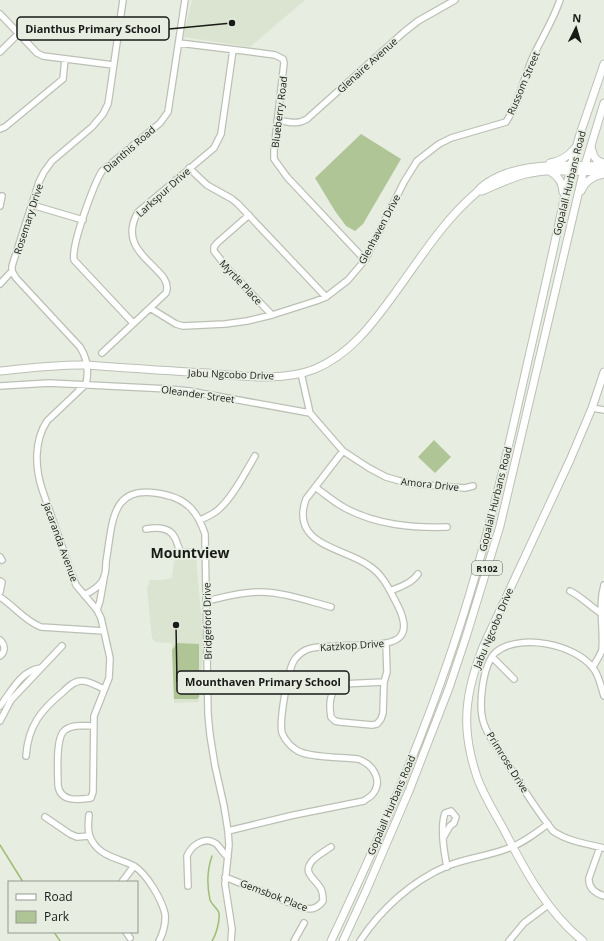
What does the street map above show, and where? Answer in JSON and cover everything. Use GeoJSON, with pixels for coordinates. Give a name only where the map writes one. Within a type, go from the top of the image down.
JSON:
{"type":"FeatureCollection","features":[{"type":"Feature","properties":{"kind":"main road","name":"Gopalall Hurbans Road"},"geometry":{"type":"LineString","coordinates":[[331,941],[397,796],[440,684],[475,577],[517,410],[571,168],[590,102],[604,64]]}},
{"type":"Feature","properties":{"kind":"main road","name":"Gopalall Hurbans Road"},"geometry":{"type":"LineString","coordinates":[[343,941],[409,791],[449,688],[468,630],[500,526],[584,168],[604,103]]}},
{"type":"Feature","properties":{"kind":"main road"},"geometry":{"type":"LineString","coordinates":[[529,167],[562,160],[568,157],[577,145]]}},
{"type":"Feature","properties":{"kind":"main road"},"geometry":{"type":"LineString","coordinates":[[591,146],[595,159],[604,164]]}},
{"type":"Feature","properties":{"kind":"main road","name":"Jabu Ngcobo Drive"},"geometry":{"type":"LineString","coordinates":[[0,371],[63,365],[87,365],[268,377],[301,374],[330,361],[359,340],[373,323],[428,246],[457,210],[478,192],[481,187],[507,173],[529,167],[584,168],[604,164]]}},
{"type":"Feature","properties":{"kind":"main road","name":"Jabu Ngcobo Drive"},"geometry":{"type":"LineString","coordinates":[[478,192],[526,174],[571,168]]}},
{"type":"Feature","properties":{"kind":"main road","name":"Jabu Ngcobo Drive"},"geometry":{"type":"LineString","coordinates":[[584,168],[604,173]]}},
{"type":"Feature","properties":{"kind":"main road"},"geometry":{"type":"LineString","coordinates":[[550,171],[559,177],[564,196]]}},
{"type":"Feature","properties":{"kind":"main road"},"geometry":{"type":"LineString","coordinates":[[574,214],[583,187],[591,178],[604,173]]}},
{"type":"Feature","properties":{"kind":"main road","name":"Jabu Ngcobo Drive"},"geometry":{"type":"LineString","coordinates":[[583,941],[574,934],[548,905],[512,846],[477,777],[470,753],[467,729],[467,704],[476,664],[483,646],[570,460],[592,408],[604,372]]}},
{"type":"Feature","properties":{"kind":"street","name":"Rosemary Drive"},"geometry":{"type":"LineString","coordinates":[[12,271],[14,260],[39,182],[44,172],[52,161],[92,127],[103,114],[108,104],[123,0]]}},
{"type":"Feature","properties":{"kind":"street","name":"Dianthis Road"},"geometry":{"type":"LineString","coordinates":[[133,324],[74,260],[74,250],[83,220],[102,171],[160,123],[168,112],[185,0]]}},
{"type":"Feature","properties":{"kind":"street","name":"Glenaire Avenue"},"geometry":{"type":"LineString","coordinates":[[277,120],[296,123],[303,122],[404,32],[418,21],[456,0]]}},
{"type":"Feature","properties":{"kind":"street","name":"Russom Street"},"geometry":{"type":"LineString","coordinates":[[506,122],[514,109],[532,59],[544,37],[560,0]]}},
{"type":"Feature","properties":{"kind":"street"},"geometry":{"type":"LineString","coordinates":[[0,14],[37,53],[43,56],[113,65]]}},
{"type":"Feature","properties":{"kind":"street"},"geometry":{"type":"LineString","coordinates":[[0,52],[18,34]]}},
{"type":"Feature","properties":{"kind":"street","name":"Blueberry Road"},"geometry":{"type":"LineString","coordinates":[[179,43],[275,55],[283,59],[284,63],[274,159],[279,168],[365,260]]}},
{"type":"Feature","properties":{"kind":"street","name":"Larkspur Drive"},"geometry":{"type":"LineString","coordinates":[[102,353],[166,293],[168,289],[168,284],[134,244],[132,235],[133,221],[138,212],[214,148],[219,141],[233,50]]}},
{"type":"Feature","properties":{"kind":"street"},"geometry":{"type":"LineString","coordinates":[[0,129],[5,127],[63,79],[65,59]]}},
{"type":"Feature","properties":{"kind":"street","name":"Glenhaven Drive"},"geometry":{"type":"LineString","coordinates":[[150,308],[176,324],[183,326],[225,324],[272,315],[326,297],[348,280],[365,260],[404,182],[417,161],[439,144],[451,138],[506,122]]}},
{"type":"Feature","properties":{"kind":"street"},"geometry":{"type":"LineString","coordinates":[[189,168],[207,186],[232,199],[326,297]]}},
{"type":"Feature","properties":{"kind":"street"},"geometry":{"type":"LineString","coordinates":[[0,206],[2,196]]}},
{"type":"Feature","properties":{"kind":"street"},"geometry":{"type":"LineString","coordinates":[[32,205],[83,220]]}},
{"type":"Feature","properties":{"kind":"street","name":"Myrtle Place"},"geometry":{"type":"LineString","coordinates":[[248,215],[217,243],[214,247],[214,251],[227,268],[272,315]]}},
{"type":"Feature","properties":{"kind":"street"},"geometry":{"type":"LineString","coordinates":[[0,284],[12,271],[16,278],[80,347],[85,354],[87,365],[88,378],[86,384]]}},
{"type":"Feature","properties":{"kind":"street","name":"Amora Drive"},"geometry":{"type":"LineString","coordinates":[[301,374],[310,413],[343,451],[369,468],[386,477],[415,484],[465,488],[473,486]]}},
{"type":"Feature","properties":{"kind":"street","name":"Oleander Street"},"geometry":{"type":"LineString","coordinates":[[0,386],[49,383],[169,389],[189,391],[310,413]]}},
{"type":"Feature","properties":{"kind":"street","name":"Jacaranda Avenue"},"geometry":{"type":"LineString","coordinates":[[86,384],[46,421],[39,436],[37,464],[38,476],[42,489],[72,575],[76,585],[97,610],[101,618],[110,658],[110,670],[107,683],[95,711],[93,726],[93,792],[91,798],[66,798],[58,791],[59,743],[61,736],[64,731],[70,727],[93,726]]}},
{"type":"Feature","properties":{"kind":"street"},"geometry":{"type":"LineString","coordinates":[[592,408],[604,410]]}},
{"type":"Feature","properties":{"kind":"street","name":"Katzkop Drive"},"geometry":{"type":"LineString","coordinates":[[228,831],[294,815],[364,801],[372,794],[377,782],[376,774],[371,766],[365,761],[298,752],[286,740],[282,732],[281,722],[290,667],[301,652],[309,648],[319,647],[386,644],[398,638],[404,628],[402,616],[390,591],[379,573],[369,565],[316,539],[307,530],[303,518],[303,507],[306,499],[343,451]]}},
{"type":"Feature","properties":{"kind":"street"},"geometry":{"type":"LineString","coordinates":[[200,520],[221,508],[256,456]]}},
{"type":"Feature","properties":{"kind":"street"},"geometry":{"type":"LineString","coordinates":[[315,487],[345,508],[383,522],[414,527],[447,527]]}},
{"type":"Feature","properties":{"kind":"street","name":"Bridgeford Drive"},"geometry":{"type":"LineString","coordinates":[[97,610],[100,601],[112,524],[116,509],[120,503],[135,493],[145,492],[174,497],[190,507],[200,520],[205,534],[208,707],[210,735],[228,831],[228,857],[225,877],[226,894],[232,929],[231,941]]}},
{"type":"Feature","properties":{"kind":"street"},"geometry":{"type":"LineString","coordinates":[[146,529],[167,529],[175,536],[178,549],[182,552],[206,554]]}},
{"type":"Feature","properties":{"kind":"street"},"geometry":{"type":"LineString","coordinates":[[390,591],[410,582],[418,574]]}},
{"type":"Feature","properties":{"kind":"street"},"geometry":{"type":"LineString","coordinates":[[84,595],[97,587],[104,578]]}},
{"type":"Feature","properties":{"kind":"street"},"geometry":{"type":"LineString","coordinates":[[0,581],[2,582],[0,592]]}},
{"type":"Feature","properties":{"kind":"street"},"geometry":{"type":"LineString","coordinates":[[592,666],[603,652],[604,641],[601,603],[604,585]]}},
{"type":"Feature","properties":{"kind":"street"},"geometry":{"type":"LineString","coordinates":[[570,590],[602,614]]}},
{"type":"Feature","properties":{"kind":"street"},"geometry":{"type":"LineString","coordinates":[[207,601],[238,594],[259,592],[284,594],[331,608]]}},
{"type":"Feature","properties":{"kind":"street"},"geometry":{"type":"LineString","coordinates":[[0,597],[8,602],[32,624],[41,627],[104,631]]}},
{"type":"Feature","properties":{"kind":"street"},"geometry":{"type":"LineString","coordinates":[[91,630],[101,618]]}},
{"type":"Feature","properties":{"kind":"street"},"geometry":{"type":"LineString","coordinates":[[91,630],[106,640]]}},
{"type":"Feature","properties":{"kind":"street"},"geometry":{"type":"LineString","coordinates":[[0,640],[5,649],[0,656]]}},
{"type":"Feature","properties":{"kind":"street"},"geometry":{"type":"LineString","coordinates":[[514,679],[492,657],[500,650],[510,645],[539,642],[562,647],[574,652],[592,666],[596,672],[604,696]]}},
{"type":"Feature","properties":{"kind":"street"},"geometry":{"type":"LineString","coordinates":[[384,682],[341,684],[336,686],[333,690],[331,717],[335,721],[372,726],[377,724],[381,719],[383,714],[384,682],[387,672],[386,644]]}},
{"type":"Feature","properties":{"kind":"street"},"geometry":{"type":"LineString","coordinates":[[0,721],[11,700],[62,646]]}},
{"type":"Feature","properties":{"kind":"street","name":"Primrose Drive"},"geometry":{"type":"LineString","coordinates":[[492,657],[486,672],[481,696],[484,724],[508,764],[553,831],[559,836],[602,848]]}},
{"type":"Feature","properties":{"kind":"street"},"geometry":{"type":"LineString","coordinates":[[0,706],[22,677],[32,670],[41,668]]}},
{"type":"Feature","properties":{"kind":"street"},"geometry":{"type":"LineString","coordinates":[[26,756],[33,726],[41,712],[71,684],[78,681],[86,681],[104,689]]}},
{"type":"Feature","properties":{"kind":"street"},"geometry":{"type":"LineString","coordinates":[[89,815],[90,836],[99,849],[134,866],[142,872],[162,904],[165,921],[164,930],[159,941]]}},
{"type":"Feature","properties":{"kind":"street"},"geometry":{"type":"LineString","coordinates":[[45,817],[77,837],[90,836]]}},
{"type":"Feature","properties":{"kind":"street"},"geometry":{"type":"LineString","coordinates":[[360,941],[390,905],[409,888],[447,867],[512,846],[548,824]]}},
{"type":"Feature","properties":{"kind":"street"},"geometry":{"type":"LineString","coordinates":[[444,838],[447,867]]}},
{"type":"Feature","properties":{"kind":"street"},"geometry":{"type":"LineString","coordinates":[[188,886],[187,856],[198,843],[209,841],[215,843],[223,854],[228,857]]}},
{"type":"Feature","properties":{"kind":"street","name":"Gemsbok Place"},"geometry":{"type":"LineString","coordinates":[[225,877],[300,907],[309,910],[315,909],[322,901],[323,895],[321,889],[309,875],[309,865],[314,859],[330,847]]}},
{"type":"Feature","properties":{"kind":"street"},"geometry":{"type":"LineString","coordinates":[[602,848],[588,883],[593,890],[604,896]]}},
{"type":"Feature","properties":{"kind":"street"},"geometry":{"type":"LineString","coordinates":[[123,881],[134,866]]}},
{"type":"Feature","properties":{"kind":"street"},"geometry":{"type":"LineString","coordinates":[[509,941],[524,923],[548,905]]}},
{"type":"Feature","properties":{"kind":"street"},"geometry":{"type":"LineString","coordinates":[[294,941],[304,923]]}},
{"type":"Feature","properties":{"kind":"street"},"geometry":{"type":"LineString","coordinates":[[127,933],[130,938]]}},
{"type":"Feature","properties":{"kind":"shaded area"},"geometry":{"type":"Polygon","coordinates":[[[192,0],[305,0],[250,47],[183,37],[192,0]]]}},
{"type":"Feature","properties":{"kind":"shaded area"},"geometry":{"type":"Polygon","coordinates":[[[196,557],[203,654],[199,702],[174,703],[172,643],[155,642],[152,638],[147,588],[150,580],[172,578],[174,561],[196,557]]]}},
{"type":"Feature","properties":{"kind":"green space"},"geometry":{"type":"Polygon","coordinates":[[[361,134],[401,159],[363,224],[355,231],[346,226],[315,178],[361,134]]]}},
{"type":"Feature","properties":{"kind":"green space"},"geometry":{"type":"Polygon","coordinates":[[[434,440],[451,457],[435,473],[418,457],[434,440]]]}},
{"type":"Feature","properties":{"kind":"green space"},"geometry":{"type":"Polygon","coordinates":[[[177,643],[199,644],[199,697],[197,699],[174,699],[172,650],[177,643]]]}},
{"type":"Feature","properties":{"kind":"waterway"},"geometry":{"type":"LineString","coordinates":[[0,845],[22,881]]}},
{"type":"Feature","properties":{"kind":"waterway"},"geometry":{"type":"LineString","coordinates":[[212,856],[208,872],[208,889],[210,900],[219,913],[219,920],[212,941]]}},
{"type":"Feature","properties":{"kind":"waterway"},"geometry":{"type":"LineString","coordinates":[[55,933],[60,941]]}},
{"type":"Feature","properties":{"kind":"place","name":"Dianthus Primary School"},"geometry":{"type":"Point","coordinates":[232,23]}},
{"type":"Feature","properties":{"kind":"place","name":"Mounthaven Primary School"},"geometry":{"type":"Point","coordinates":[176,625]}},
{"type":"Feature","properties":{"kind":"district","name":"Mountview"},"geometry":{"type":"Point","coordinates":[190,552]}}]}
